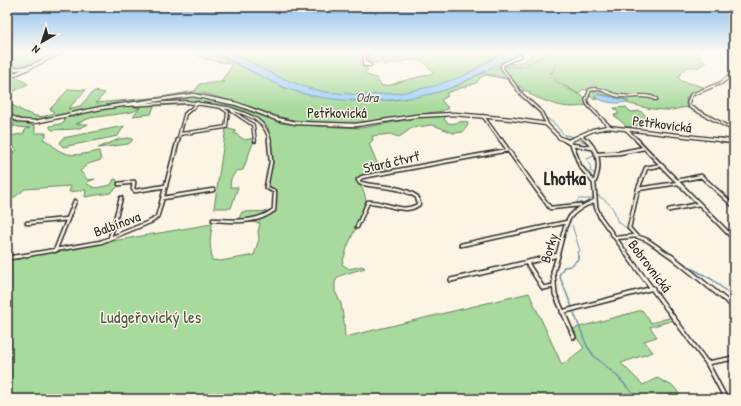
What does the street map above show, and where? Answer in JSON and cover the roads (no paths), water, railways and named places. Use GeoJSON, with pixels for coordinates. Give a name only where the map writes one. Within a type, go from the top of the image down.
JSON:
{"type":"FeatureCollection","features":[{"type":"Feature","properties":{"kind":"main road"},"geometry":{"type":"LineString","coordinates":[[7,78],[23,71]]}},
{"type":"Feature","properties":{"kind":"street"},"geometry":{"type":"LineString","coordinates":[[14,75],[16,71]]}},
{"type":"Feature","properties":{"kind":"street"},"geometry":{"type":"LineString","coordinates":[[505,71],[522,95],[542,112],[548,126]]}},
{"type":"Feature","properties":{"kind":"street"},"geometry":{"type":"LineString","coordinates":[[734,73],[721,83],[691,95],[688,104],[690,107],[734,130]]}},
{"type":"Feature","properties":{"kind":"street"},"geometry":{"type":"LineString","coordinates":[[610,128],[588,105],[586,100],[590,90],[600,89],[620,96],[646,96],[656,99],[654,99]]}},
{"type":"Feature","properties":{"kind":"street","name":"Petřkovická"},"geometry":{"type":"LineString","coordinates":[[7,115],[20,121],[35,122],[94,109],[183,95],[196,95],[245,107],[282,121],[348,126],[365,125],[401,118],[434,115],[483,115],[538,122],[548,126],[559,137],[568,142],[594,129],[610,128],[734,142]]}},
{"type":"Feature","properties":{"kind":"street","name":"Balbínova"},"geometry":{"type":"LineString","coordinates":[[7,258],[98,243],[154,220],[158,215],[163,198],[185,114],[198,103]]}},
{"type":"Feature","properties":{"kind":"street"},"geometry":{"type":"LineString","coordinates":[[180,134],[226,128],[227,110],[205,104]]}},
{"type":"Feature","properties":{"kind":"street"},"geometry":{"type":"LineString","coordinates":[[127,105],[205,104],[228,108],[262,124],[266,128],[271,156],[266,187],[275,192],[274,210],[265,216],[245,222],[213,220]]}},
{"type":"Feature","properties":{"kind":"street"},"geometry":{"type":"LineString","coordinates":[[228,108],[253,125],[255,141]]}},
{"type":"Feature","properties":{"kind":"street"},"geometry":{"type":"LineString","coordinates":[[483,115],[550,208],[577,205],[581,206]]}},
{"type":"Feature","properties":{"kind":"street"},"geometry":{"type":"LineString","coordinates":[[626,129],[734,239]]}},
{"type":"Feature","properties":{"kind":"street"},"geometry":{"type":"LineString","coordinates":[[581,136],[591,142],[598,154],[620,153],[644,148]]}},
{"type":"Feature","properties":{"kind":"street"},"geometry":{"type":"LineString","coordinates":[[568,142],[572,145],[594,148]]}},
{"type":"Feature","properties":{"kind":"street"},"geometry":{"type":"LineString","coordinates":[[572,145],[578,163],[594,183]]}},
{"type":"Feature","properties":{"kind":"street","name":"Stará čtvrť"},"geometry":{"type":"LineString","coordinates":[[357,227],[366,205],[370,202],[391,205],[404,209],[419,204],[417,197],[396,187],[360,184],[358,180],[362,177],[508,150]]}},
{"type":"Feature","properties":{"kind":"street","name":"Bobrovnická"},"geometry":{"type":"LineString","coordinates":[[598,154],[599,166],[594,183],[595,201],[600,216],[707,363],[726,399]]}},
{"type":"Feature","properties":{"kind":"street"},"geometry":{"type":"LineString","coordinates":[[661,165],[646,168],[638,189],[629,228],[636,236],[651,242],[677,260],[734,307]]}},
{"type":"Feature","properties":{"kind":"street"},"geometry":{"type":"LineString","coordinates":[[638,189],[641,190],[701,176],[734,206]]}},
{"type":"Feature","properties":{"kind":"street"},"geometry":{"type":"LineString","coordinates":[[120,184],[134,182],[133,189],[135,191],[166,186]]}},
{"type":"Feature","properties":{"kind":"street"},"geometry":{"type":"LineString","coordinates":[[163,198],[213,190]]}},
{"type":"Feature","properties":{"kind":"street"},"geometry":{"type":"LineString","coordinates":[[110,238],[121,198]]}},
{"type":"Feature","properties":{"kind":"street"},"geometry":{"type":"LineString","coordinates":[[55,251],[75,201]]}},
{"type":"Feature","properties":{"kind":"street","name":"Borky"},"geometry":{"type":"LineString","coordinates":[[574,337],[554,294],[553,272],[570,214],[581,206],[595,201]]}},
{"type":"Feature","properties":{"kind":"street"},"geometry":{"type":"LineString","coordinates":[[669,210],[700,204]]}},
{"type":"Feature","properties":{"kind":"street"},"geometry":{"type":"LineString","coordinates":[[27,223],[68,219]]}},
{"type":"Feature","properties":{"kind":"street"},"geometry":{"type":"LineString","coordinates":[[461,245],[568,222]]}},
{"type":"Feature","properties":{"kind":"street"},"geometry":{"type":"LineString","coordinates":[[616,238],[636,236]]}},
{"type":"Feature","properties":{"kind":"street"},"geometry":{"type":"LineString","coordinates":[[451,280],[558,255]]}},
{"type":"Feature","properties":{"kind":"street"},"geometry":{"type":"LineString","coordinates":[[527,263],[543,288],[554,286]]}},
{"type":"Feature","properties":{"kind":"street"},"geometry":{"type":"LineString","coordinates":[[562,312],[653,288]]}},
{"type":"Feature","properties":{"kind":"street"},"geometry":{"type":"LineString","coordinates":[[707,363],[734,358]]}},
{"type":"Feature","properties":{"kind":"water","name":"Odra"},"geometry":{"type":"Polygon","coordinates":[[[251,71],[267,71],[308,88],[325,92],[362,95],[400,93],[434,86],[466,75],[473,71],[485,71],[442,91],[424,96],[383,101],[341,100],[320,97],[301,93],[274,83],[251,71]]]}},
{"type":"Feature","properties":{"kind":"water"},"geometry":{"type":"Polygon","coordinates":[[[596,94],[629,101],[621,103],[606,102],[595,96],[596,94]]]}},
{"type":"Feature","properties":{"kind":"waterway"},"geometry":{"type":"LineString","coordinates":[[483,73],[509,79]]}},
{"type":"Feature","properties":{"kind":"waterway"},"geometry":{"type":"LineString","coordinates":[[545,117],[555,124],[564,135],[576,137]]}},
{"type":"Feature","properties":{"kind":"waterway"},"geometry":{"type":"LineString","coordinates":[[578,140],[585,142],[588,146]]}},
{"type":"Feature","properties":{"kind":"waterway"},"geometry":{"type":"LineString","coordinates":[[594,179],[595,174],[590,171],[591,168],[587,159],[596,155]]}},
{"type":"Feature","properties":{"kind":"waterway"},"geometry":{"type":"LineString","coordinates":[[595,184],[597,195],[613,208],[617,221],[628,229]]}},
{"type":"Feature","properties":{"kind":"waterway"},"geometry":{"type":"LineString","coordinates":[[578,204],[577,201],[579,199],[593,199]]}},
{"type":"Feature","properties":{"kind":"waterway"},"geometry":{"type":"LineString","coordinates":[[567,220],[568,215],[578,206]]}},
{"type":"Feature","properties":{"kind":"waterway"},"geometry":{"type":"LineString","coordinates":[[572,225],[580,251],[577,252],[578,257]]}},
{"type":"Feature","properties":{"kind":"waterway"},"geometry":{"type":"LineString","coordinates":[[637,235],[644,238]]}},
{"type":"Feature","properties":{"kind":"waterway"},"geometry":{"type":"LineString","coordinates":[[674,256],[691,268],[713,280],[734,298]]}},
{"type":"Feature","properties":{"kind":"waterway"},"geometry":{"type":"LineString","coordinates":[[572,307],[559,275],[564,267],[571,266],[578,259],[578,257]]}},
{"type":"Feature","properties":{"kind":"waterway"},"geometry":{"type":"LineString","coordinates":[[732,303],[734,299]]}},
{"type":"Feature","properties":{"kind":"waterway"},"geometry":{"type":"LineString","coordinates":[[731,306],[734,315]]}},
{"type":"Feature","properties":{"kind":"waterway"},"geometry":{"type":"LineString","coordinates":[[574,313],[587,346],[594,356],[617,376],[638,399]]}},
{"type":"Feature","properties":{"kind":"district","name":"Lhotka"},"geometry":{"type":"Point","coordinates":[565,179]}},
{"type":"Feature","properties":{"kind":"park label","name":"Ludgeřovický les"},"geometry":{"type":"Point","coordinates":[151,317]}}]}
